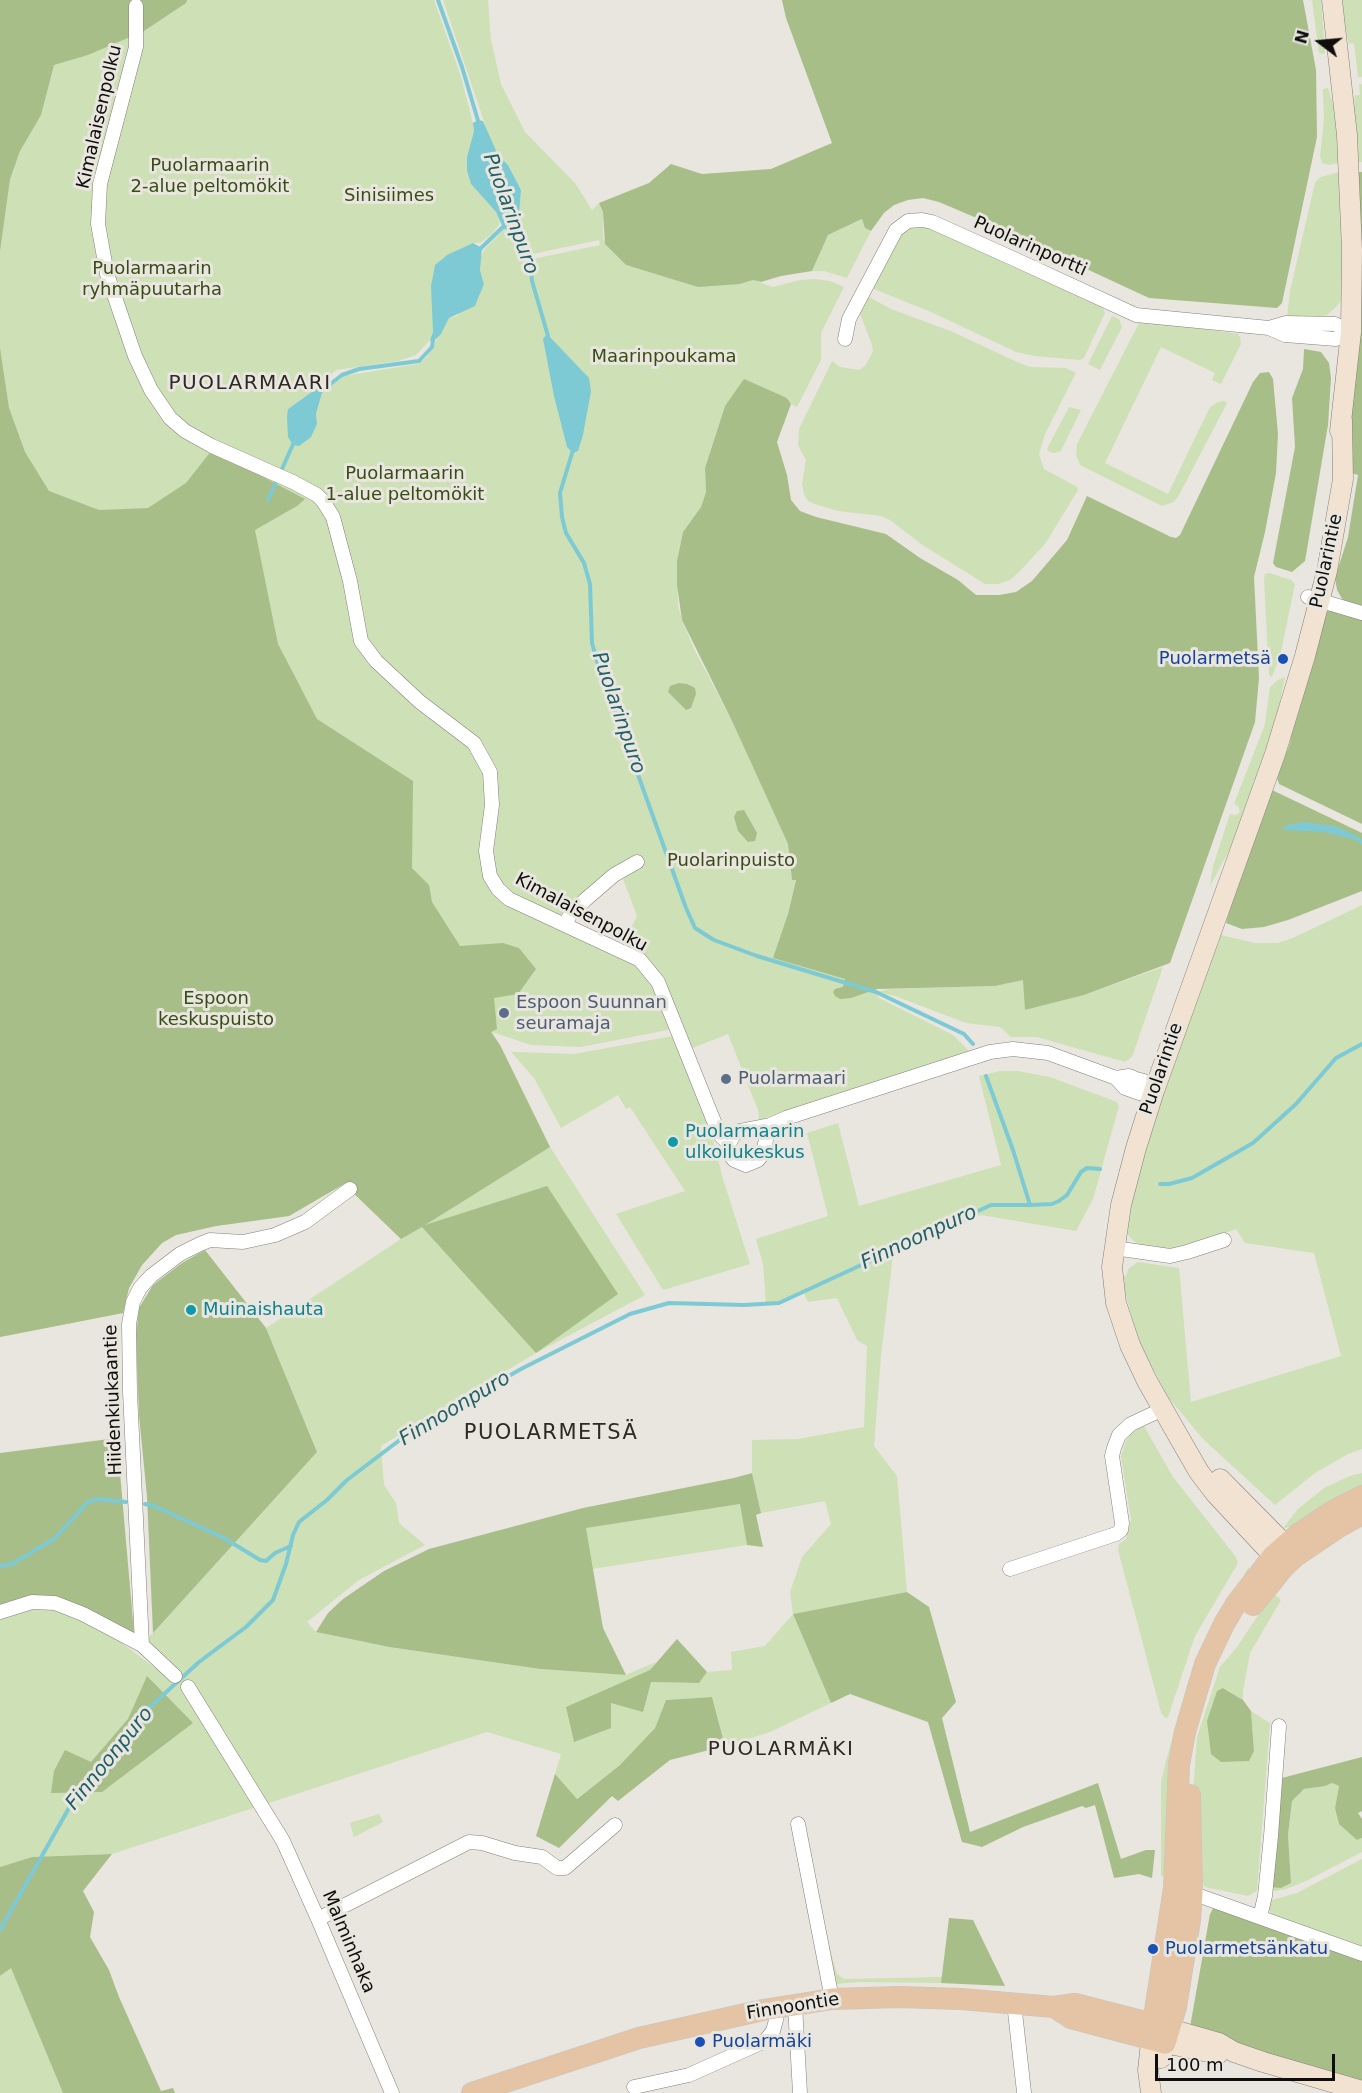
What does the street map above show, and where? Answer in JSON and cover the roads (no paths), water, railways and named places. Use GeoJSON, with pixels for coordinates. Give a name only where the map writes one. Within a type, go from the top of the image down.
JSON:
{"type":"FeatureCollection","features":[{"type":"Feature","properties":{"kind":"main road","name":"Puolarintie"},"geometry":{"type":"LineString","coordinates":[[1285,1556],[1224,1484],[1180,1439],[1130,1345],[1116,1303],[1112,1267],[1121,1205],[1154,1092],[1275,754],[1305,656],[1314,598],[1343,479],[1342,420],[1351,332],[1352,250],[1347,135],[1332,0]]}},
{"type":"Feature","properties":{"kind":"main road"},"geometry":{"type":"LineString","coordinates":[[1152,2093],[1159,2034],[1176,2007],[1185,1951],[1183,1890],[1189,1768],[1194,1728],[1200,1706],[1211,1676],[1230,1640],[1285,1556],[1333,1511],[1362,1496]]}},
{"type":"Feature","properties":{"kind":"main road"},"geometry":{"type":"LineString","coordinates":[[1285,1556],[1362,1514]]}},
{"type":"Feature","properties":{"kind":"main road","name":"Finnoontie"},"geometry":{"type":"LineString","coordinates":[[477,2092],[639,2038],[774,2008],[832,1999],[899,1997],[1054,2007],[1071,2018],[1159,2034],[1217,2055],[1234,2052],[1357,2091]]}},
{"type":"Feature","properties":{"kind":"street","name":"Kimalaisenpolku"},"geometry":{"type":"LineString","coordinates":[[136,6],[136,47],[100,184],[98,224],[107,274],[135,356],[151,390],[170,418],[184,431],[317,495],[323,501],[333,517],[350,581],[362,641],[366,648],[376,661],[420,702],[474,744],[490,772],[492,805],[486,851],[490,876],[498,889],[509,899],[640,960],[658,982],[720,1135],[729,1144]]}},
{"type":"Feature","properties":{"kind":"street","name":"Puolarinportti"},"geometry":{"type":"LineString","coordinates":[[845,339],[849,320],[896,230],[908,221],[922,220],[932,222],[1136,315],[1269,328],[1286,322],[1335,324],[1351,332]]}},
{"type":"Feature","properties":{"kind":"street"},"geometry":{"type":"LineString","coordinates":[[1314,598],[1362,612]]}},
{"type":"Feature","properties":{"kind":"street"},"geometry":{"type":"LineString","coordinates":[[565,925],[570,915],[585,900],[614,875],[638,862]]}},
{"type":"Feature","properties":{"kind":"street"},"geometry":{"type":"LineString","coordinates":[[770,1125],[762,1155],[752,1164],[740,1164],[734,1160],[729,1144],[739,1131],[770,1125],[998,1051],[1032,1050],[1048,1053],[1116,1078],[1129,1076],[1144,1081],[1154,1092]]}},
{"type":"Feature","properties":{"kind":"street","name":"Hiidenkiukaantie"},"geometry":{"type":"LineString","coordinates":[[142,1645],[130,1392],[129,1324],[133,1302],[140,1288],[151,1276],[180,1254],[210,1240],[243,1242],[275,1235],[305,1222],[350,1189]]}},
{"type":"Feature","properties":{"kind":"street"},"geometry":{"type":"LineString","coordinates":[[1114,1248],[1170,1256],[1224,1240]]}},
{"type":"Feature","properties":{"kind":"street"},"geometry":{"type":"LineString","coordinates":[[1010,1569],[1116,1534],[1121,1530],[1114,1448],[1119,1435],[1131,1424],[1163,1409]]}},
{"type":"Feature","properties":{"kind":"street"},"geometry":{"type":"LineString","coordinates":[[0,1612],[32,1602],[55,1603],[83,1614],[142,1645],[175,1676]]}},
{"type":"Feature","properties":{"kind":"street","name":"Malminhaka"},"geometry":{"type":"LineString","coordinates":[[188,1687],[283,1841],[392,2093]]}},
{"type":"Feature","properties":{"kind":"street"},"geometry":{"type":"LineString","coordinates":[[1260,1917],[1265,1896],[1271,1836],[1279,1726]]}},
{"type":"Feature","properties":{"kind":"street"},"geometry":{"type":"LineString","coordinates":[[798,1824],[832,1999]]}},
{"type":"Feature","properties":{"kind":"street"},"geometry":{"type":"LineString","coordinates":[[318,1919],[469,1842],[542,1857],[557,1868],[565,1868],[615,1825]]}},
{"type":"Feature","properties":{"kind":"street"},"geometry":{"type":"LineString","coordinates":[[1183,1890],[1334,1946],[1362,1954]]}},
{"type":"Feature","properties":{"kind":"street"},"geometry":{"type":"LineString","coordinates":[[1014,2003],[1024,2092]]}},
{"type":"Feature","properties":{"kind":"street"},"geometry":{"type":"LineString","coordinates":[[795,2005],[800,2093]]}},
{"type":"Feature","properties":{"kind":"street"},"geometry":{"type":"LineString","coordinates":[[634,2086],[689,2075],[765,2041],[773,2031],[776,2020],[774,2008]]}},
{"type":"Feature","properties":{"kind":"water"},"geometry":{"type":"Polygon","coordinates":[[[478,120],[483,121],[498,155],[508,165],[521,190],[519,216],[521,229],[518,233],[514,234],[503,228],[496,212],[471,184],[467,171],[467,157],[474,131],[473,123],[478,120]]]}},
{"type":"Feature","properties":{"kind":"water"},"geometry":{"type":"Polygon","coordinates":[[[473,243],[482,248],[480,270],[484,284],[475,306],[449,318],[441,334],[432,343],[430,340],[433,332],[431,286],[435,265],[447,255],[473,243]]]}},
{"type":"Feature","properties":{"kind":"water"},"geometry":{"type":"Polygon","coordinates":[[[547,334],[589,378],[591,391],[583,435],[578,451],[573,453],[567,447],[554,396],[543,339],[547,334]]]}},
{"type":"Feature","properties":{"kind":"water"},"geometry":{"type":"Polygon","coordinates":[[[316,389],[322,390],[316,414],[317,424],[311,437],[299,446],[293,445],[288,437],[288,409],[316,389]]]}},
{"type":"Feature","properties":{"kind":"water"},"geometry":{"type":"Polygon","coordinates":[[[1304,822],[1335,826],[1355,835],[1356,838],[1324,832],[1283,830],[1285,826],[1304,822]]]}},
{"type":"Feature","properties":{"kind":"waterway","name":"Puolarinpuro"},"geometry":{"type":"LineString","coordinates":[[438,0],[479,124]]}},
{"type":"Feature","properties":{"kind":"waterway"},"geometry":{"type":"LineString","coordinates":[[478,251],[505,225]]}},
{"type":"Feature","properties":{"kind":"waterway","name":"Puolarinpuro"},"geometry":{"type":"LineString","coordinates":[[515,229],[530,259],[532,281],[548,336]]}},
{"type":"Feature","properties":{"kind":"waterway"},"geometry":{"type":"LineString","coordinates":[[320,392],[342,375],[359,369],[419,361],[432,347],[433,340]]}},
{"type":"Feature","properties":{"kind":"waterway"},"geometry":{"type":"LineString","coordinates":[[268,500],[295,440]]}},
{"type":"Feature","properties":{"kind":"waterway","name":"Puolarinpuro"},"geometry":{"type":"LineString","coordinates":[[573,450],[560,493],[562,517],[566,533],[584,563],[590,584],[592,643],[695,928],[714,940],[757,956],[876,992],[964,1034],[973,1044]]}},
{"type":"Feature","properties":{"kind":"waterway"},"geometry":{"type":"LineString","coordinates":[[1356,838],[1362,842]]}},
{"type":"Feature","properties":{"kind":"waterway","name":"Finnoonpuro"},"geometry":{"type":"LineString","coordinates":[[1160,1184],[1192,1178],[1253,1143],[1296,1104],[1336,1058],[1362,1044]]}},
{"type":"Feature","properties":{"kind":"waterway","name":"Puolarinpuro"},"geometry":{"type":"LineString","coordinates":[[986,1076],[1030,1205]]}},
{"type":"Feature","properties":{"kind":"waterway","name":"Finnoonpuro"},"geometry":{"type":"LineString","coordinates":[[0,1930],[69,1808],[139,1717],[199,1662],[246,1627],[273,1600],[299,1522],[327,1500],[347,1480],[409,1433],[521,1369],[630,1314],[669,1303],[744,1305],[779,1303],[991,1205],[1052,1204],[1067,1195],[1081,1172],[1087,1168],[1100,1169]]}},
{"type":"Feature","properties":{"kind":"waterway"},"geometry":{"type":"LineString","coordinates":[[0,1566],[12,1564],[54,1539],[88,1502],[97,1499],[126,1502]]}},
{"type":"Feature","properties":{"kind":"waterway"},"geometry":{"type":"LineString","coordinates":[[145,1504],[224,1538],[260,1560],[266,1561],[275,1553],[291,1546]]}},
{"type":"Feature","properties":{"kind":"place","name":"Puolarmetsä"},"geometry":{"type":"Point","coordinates":[1283,659]}},
{"type":"Feature","properties":{"kind":"place","name":"Espoon Suunnan seuramaja"},"geometry":{"type":"Point","coordinates":[504,1013]}},
{"type":"Feature","properties":{"kind":"place","name":"Puolarmaari"},"geometry":{"type":"Point","coordinates":[726,1079]}},
{"type":"Feature","properties":{"kind":"place","name":"Puolarmaarin ulkoilukeskus"},"geometry":{"type":"Point","coordinates":[673,1142]}},
{"type":"Feature","properties":{"kind":"place","name":"Muinaishauta"},"geometry":{"type":"Point","coordinates":[191,1310]}},
{"type":"Feature","properties":{"kind":"place","name":"Puolarmetsänkatu"},"geometry":{"type":"Point","coordinates":[1153,1949]}},
{"type":"Feature","properties":{"kind":"place","name":"Puolarmäki"},"geometry":{"type":"Point","coordinates":[700,2042]}},
{"type":"Feature","properties":{"kind":"district","name":"PUOLARMAARI"},"geometry":{"type":"Point","coordinates":[250,384]}},
{"type":"Feature","properties":{"kind":"district","name":"PUOLARMETSÄ"},"geometry":{"type":"Point","coordinates":[551,1434]}},
{"type":"Feature","properties":{"kind":"district","name":"PUOLARMÄKI"},"geometry":{"type":"Point","coordinates":[781,1750]}},
{"type":"Feature","properties":{"kind":"park label","name":"Puolarmaarin 2-alue peltomökit"},"geometry":{"type":"Point","coordinates":[210,176]}},
{"type":"Feature","properties":{"kind":"park label","name":"Sinisiimes"},"geometry":{"type":"Point","coordinates":[389,196]}},
{"type":"Feature","properties":{"kind":"park label","name":"Puolarmaarin ryhmäpuutarha"},"geometry":{"type":"Point","coordinates":[152,279]}},
{"type":"Feature","properties":{"kind":"park label","name":"Maarinpoukama"},"geometry":{"type":"Point","coordinates":[664,357]}},
{"type":"Feature","properties":{"kind":"park label","name":"Puolarmaarin 1-alue peltomökit"},"geometry":{"type":"Point","coordinates":[405,484]}},
{"type":"Feature","properties":{"kind":"park label","name":"Puolarinpuisto"},"geometry":{"type":"Point","coordinates":[731,861]}},
{"type":"Feature","properties":{"kind":"park label","name":"Espoon keskuspuisto"},"geometry":{"type":"Point","coordinates":[216,1009]}}]}
